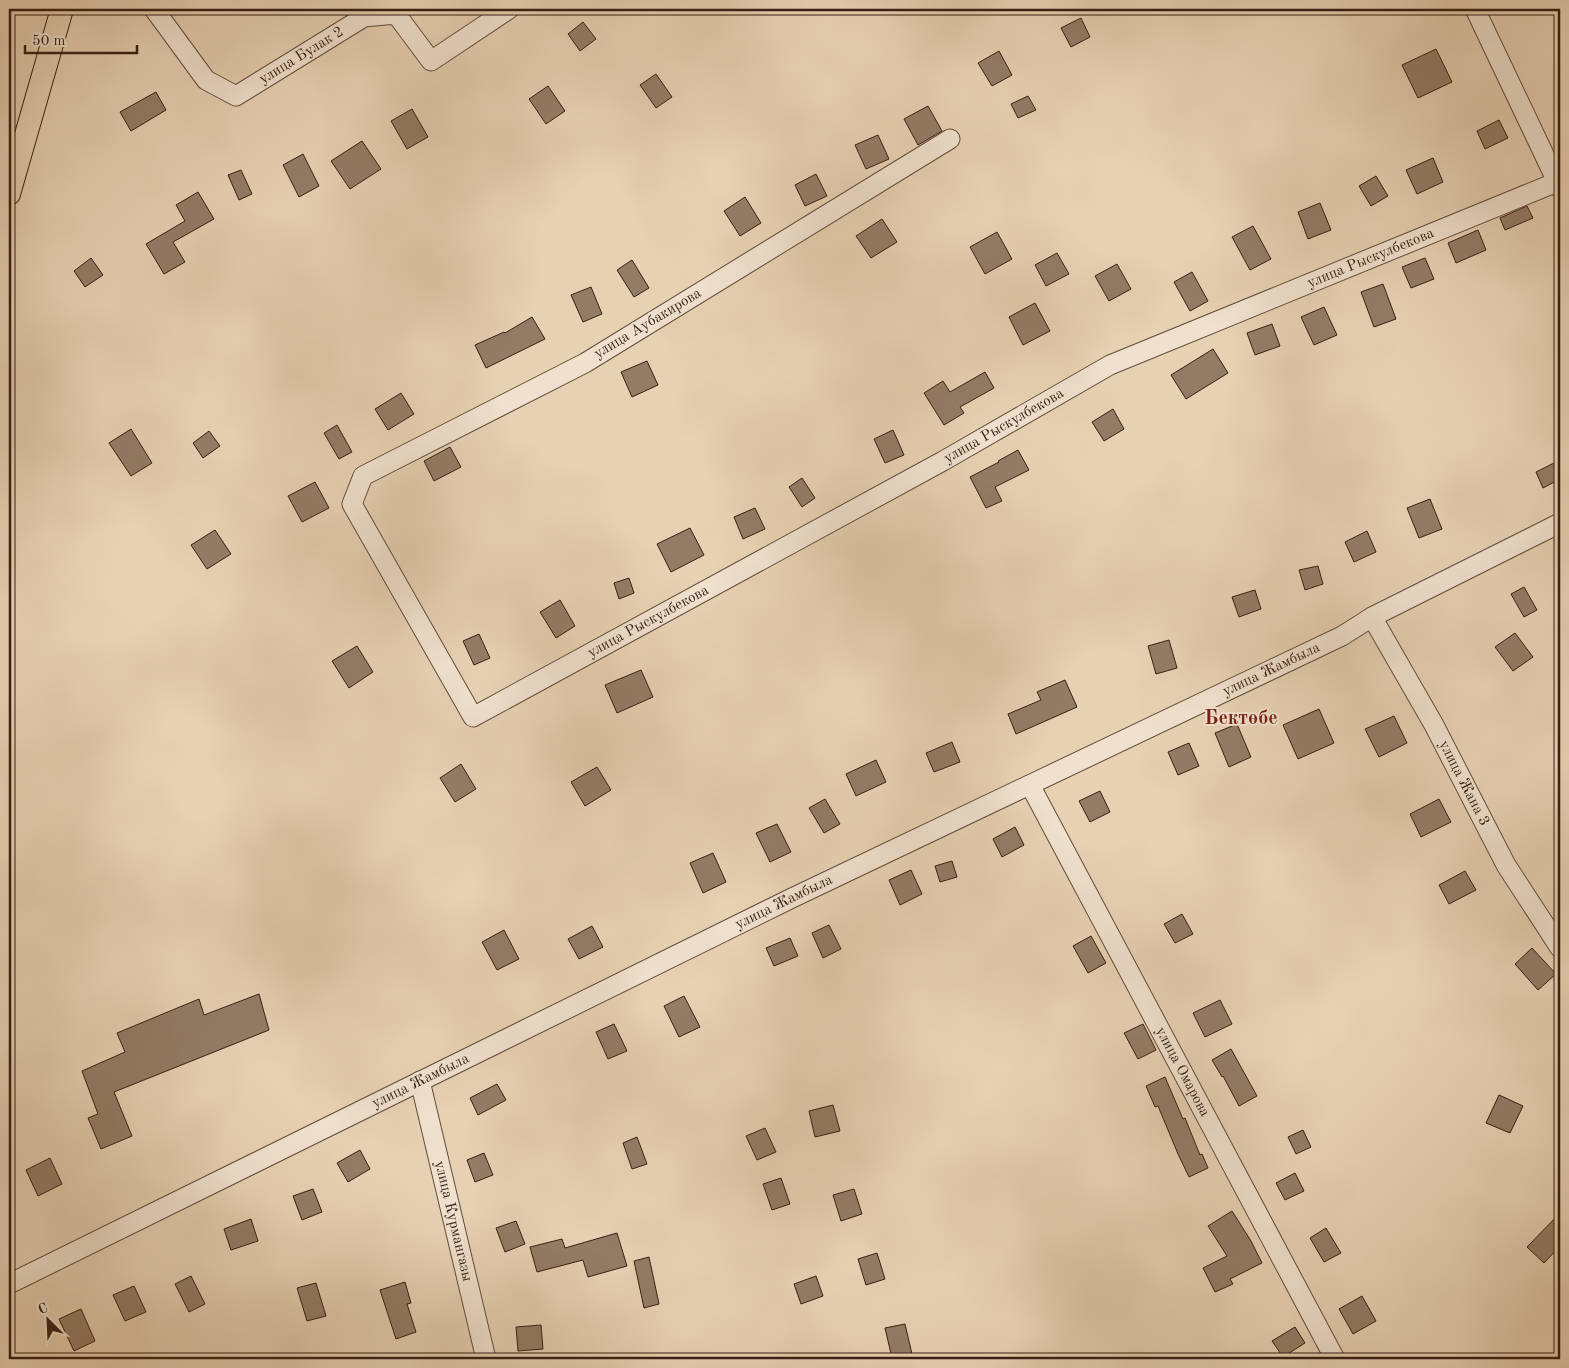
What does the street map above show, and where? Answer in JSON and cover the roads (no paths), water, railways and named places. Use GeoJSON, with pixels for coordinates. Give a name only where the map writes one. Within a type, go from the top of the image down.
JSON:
{"type":"FeatureCollection","features":[{"type":"Feature","properties":{"kind":"main road"},"geometry":{"type":"LineString","coordinates":[[9,194],[62,9]]}},
{"type":"Feature","properties":{"kind":"street","name":"улица Булак 2"},"geometry":{"type":"LineString","coordinates":[[154,9],[206,80],[236,96],[364,17],[394,11],[431,61],[509,9]]}},
{"type":"Feature","properties":{"kind":"street"},"geometry":{"type":"LineString","coordinates":[[1475,9],[1559,185]]}},
{"type":"Feature","properties":{"kind":"street","name":"улица Аубакирова"},"geometry":{"type":"LineString","coordinates":[[473,717],[352,504],[363,476],[585,362],[950,139]]}},
{"type":"Feature","properties":{"kind":"street","name":"улица Рыскулбекова"},"geometry":{"type":"LineString","coordinates":[[473,717],[943,460],[1110,365],[1559,185]]}},
{"type":"Feature","properties":{"kind":"street","name":"улица Жамбыла"},"geometry":{"type":"LineString","coordinates":[[9,1284],[792,898],[1342,636],[1372,617],[1560,523]]}},
{"type":"Feature","properties":{"kind":"street","name":"улица Жана 3"},"geometry":{"type":"LineString","coordinates":[[1372,617],[1434,725],[1506,865],[1560,948]]}},
{"type":"Feature","properties":{"kind":"street","name":"улица Омарова"},"geometry":{"type":"LineString","coordinates":[[1030,785],[1335,1359]]}},
{"type":"Feature","properties":{"kind":"street","name":"улица Курмангазы"},"geometry":{"type":"LineString","coordinates":[[420,1082],[486,1359]]}},
{"type":"Feature","properties":{"kind":"district","name":"Бектөбе"},"geometry":{"type":"Point","coordinates":[1241,719]}}]}
